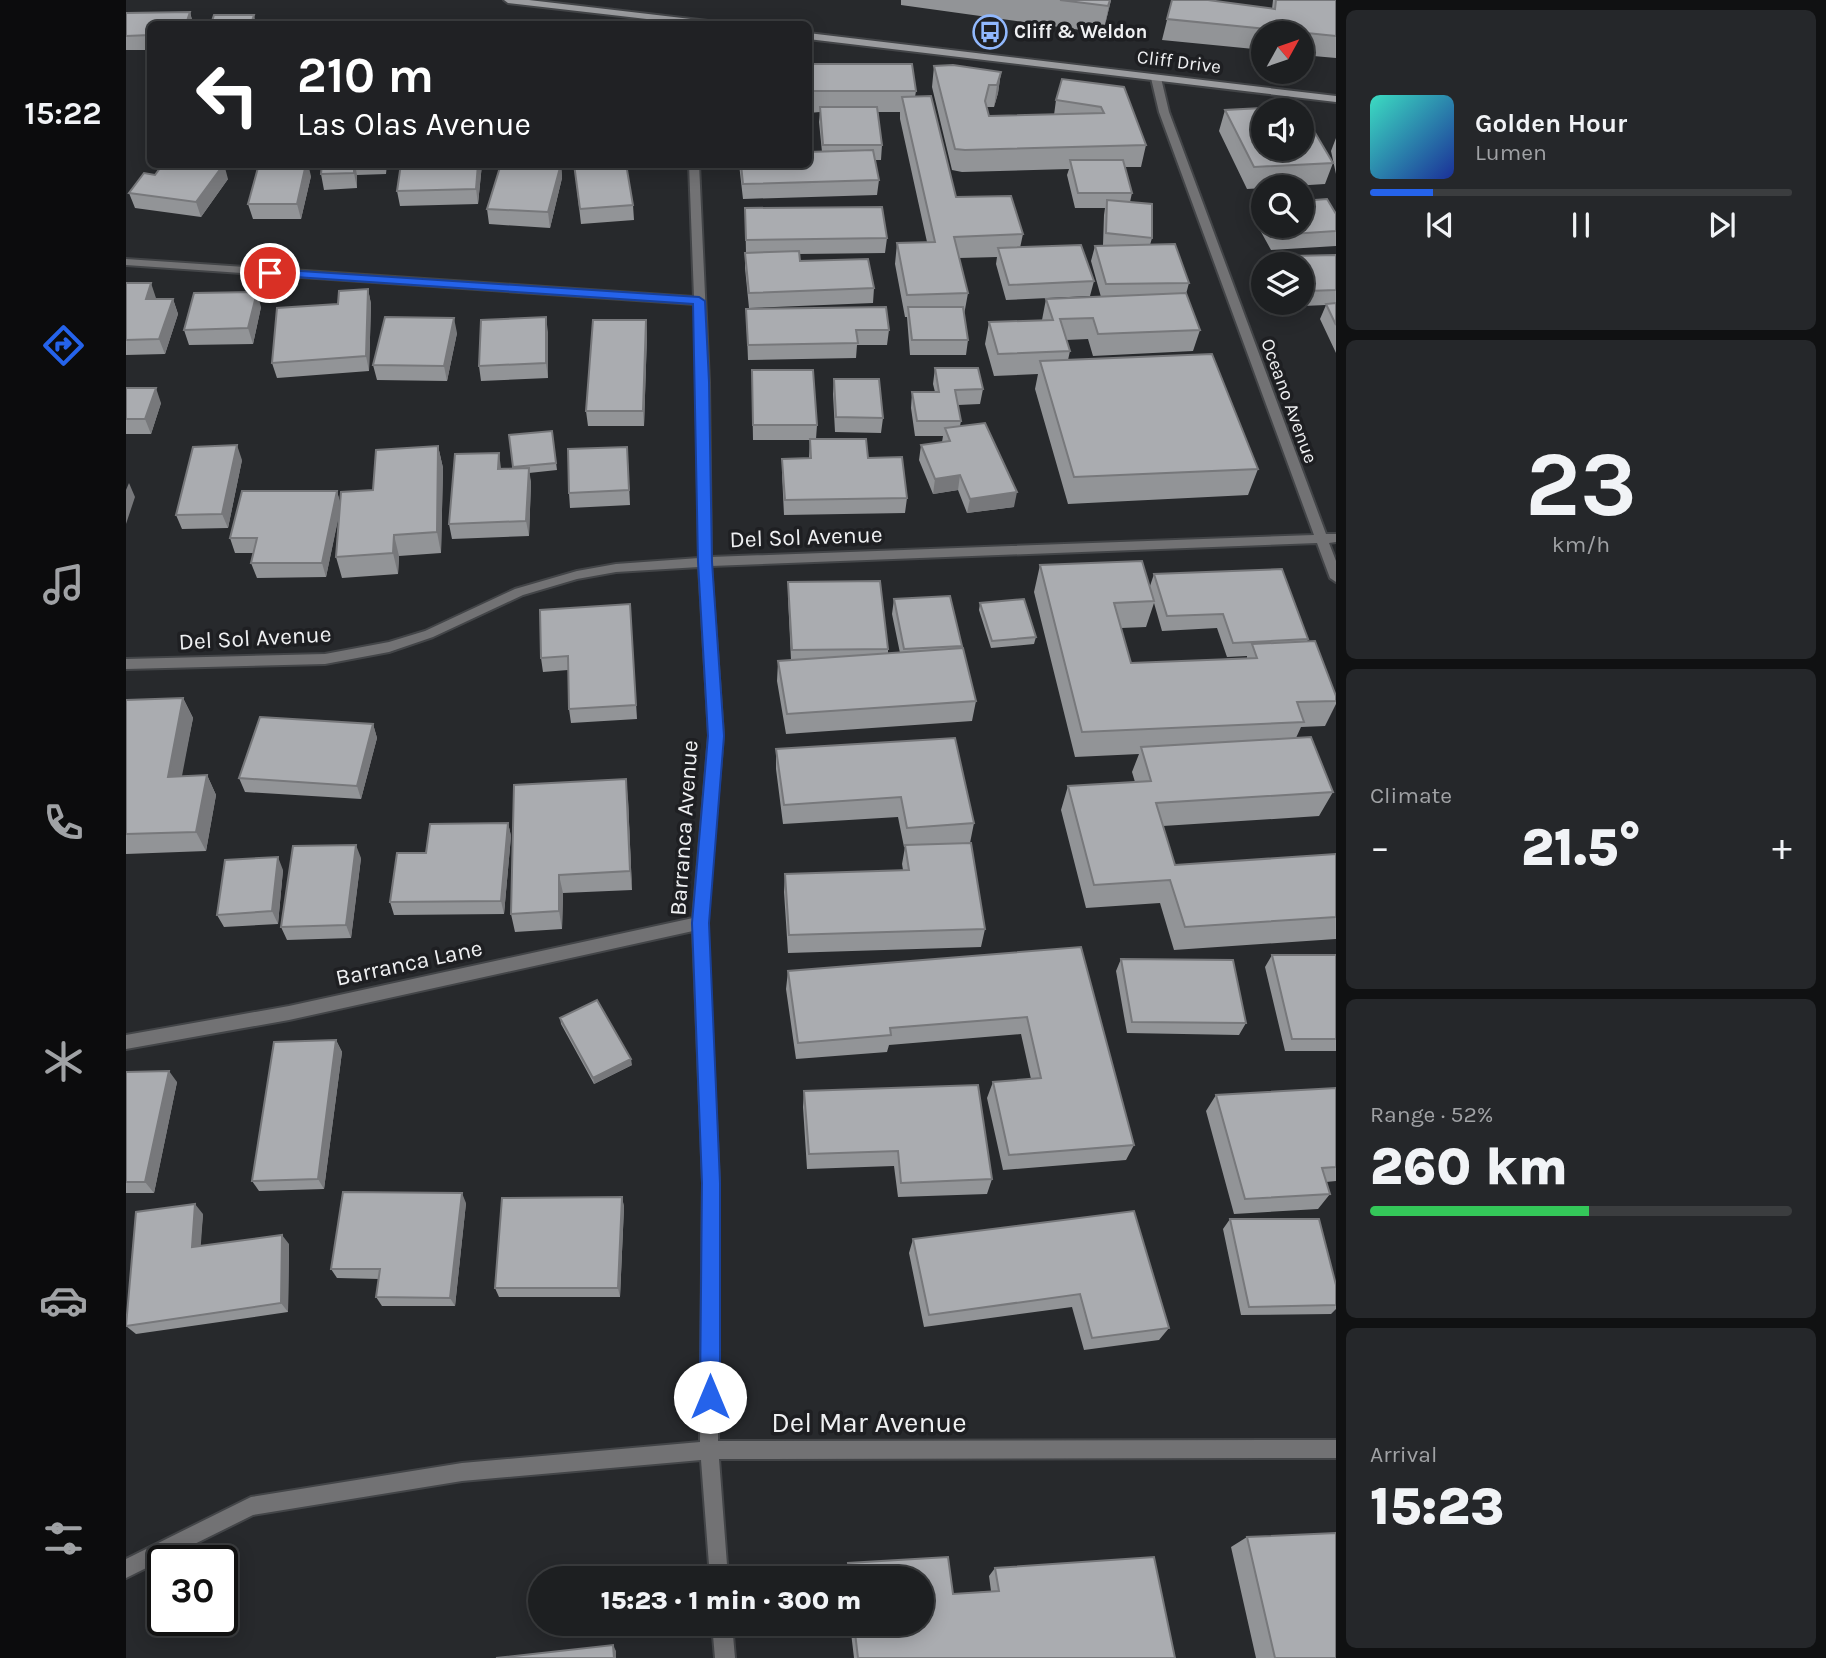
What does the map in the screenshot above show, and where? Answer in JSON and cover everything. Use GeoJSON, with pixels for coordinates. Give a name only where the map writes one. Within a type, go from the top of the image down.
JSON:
{"type":"FeatureCollection","features":[{"type":"Feature","properties":{"kind":"main road"},"geometry":{"type":"LineString","coordinates":[[509,0],[672,21]]}},
{"type":"Feature","properties":{"kind":"main road","name":"Cliff Drive"},"geometry":{"type":"LineString","coordinates":[[812,36],[1336,99]]}},
{"type":"Feature","properties":{"kind":"street","name":"Oceano Avenue"},"geometry":{"type":"LineString","coordinates":[[1156,78],[1164,112],[1336,578]]}},
{"type":"Feature","properties":{"kind":"street","name":"Barranca Avenue"},"geometry":{"type":"LineString","coordinates":[[694,168],[703,382],[705,562],[716,736],[700,923],[711,1183],[709,1450],[718,1566]]}},
{"type":"Feature","properties":{"kind":"street"},"geometry":{"type":"LineString","coordinates":[[126,262],[699,301]]}},
{"type":"Feature","properties":{"kind":"street","name":"Del Sol Avenue"},"geometry":{"type":"LineString","coordinates":[[126,664],[325,659],[388,647],[429,634],[519,592],[577,575],[616,568],[705,562],[1336,538]]}},
{"type":"Feature","properties":{"kind":"street","name":"Barranca Lane"},"geometry":{"type":"LineString","coordinates":[[126,1042],[289,1013],[700,923]]}},
{"type":"Feature","properties":{"kind":"street","name":"Del Mar Avenue"},"geometry":{"type":"LineString","coordinates":[[126,1569],[251,1507],[462,1472],[709,1450],[1336,1449]]}},
{"type":"Feature","properties":{"kind":"street"},"geometry":{"type":"LineString","coordinates":[[723,1636],[724,1658]]}},
{"type":"Feature","properties":{"kind":"building"},"geometry":{"type":"Polygon","coordinates":[[[1060,0],[1110,0],[1108,6],[1060,0]]]}},
{"type":"Feature","properties":{"kind":"building"},"geometry":{"type":"Polygon","coordinates":[[[1172,0],[1208,0],[1275,9],[1276,0],[1336,0],[1336,36],[1314,34],[1314,21],[1251,21],[1251,27],[1167,19],[1172,0]]]}},
{"type":"Feature","properties":{"kind":"building"},"geometry":{"type":"Polygon","coordinates":[[[190,12],[187,21],[147,21],[147,35],[126,36],[126,13],[190,12]]]}},
{"type":"Feature","properties":{"kind":"building"},"geometry":{"type":"Polygon","coordinates":[[[214,15],[254,15],[252,21],[212,21],[214,15]]]}},
{"type":"Feature","properties":{"kind":"building"},"geometry":{"type":"Polygon","coordinates":[[[812,64],[912,64],[916,91],[812,91],[812,64]]]}},
{"type":"Feature","properties":{"kind":"building"},"geometry":{"type":"Polygon","coordinates":[[[953,65],[1001,72],[997,85],[989,85],[985,101],[989,116],[1104,113],[1101,107],[1056,100],[1062,79],[1124,87],[1146,145],[955,149],[934,66],[953,65]]]}},
{"type":"Feature","properties":{"kind":"building"},"geometry":{"type":"Polygon","coordinates":[[[931,96],[956,197],[1011,196],[1023,234],[954,237],[968,293],[907,295],[897,243],[935,242],[902,97],[931,96]]]}},
{"type":"Feature","properties":{"kind":"building"},"geometry":{"type":"Polygon","coordinates":[[[820,107],[877,107],[882,145],[823,145],[820,107]]]}},
{"type":"Feature","properties":{"kind":"building"},"geometry":{"type":"Polygon","coordinates":[[[1251,109],[1251,161],[1314,161],[1314,131],[1333,163],[1254,167],[1225,110],[1251,109]]]}},
{"type":"Feature","properties":{"kind":"building"},"geometry":{"type":"Polygon","coordinates":[[[873,150],[879,180],[743,184],[741,168],[812,168],[812,152],[873,150]]]}},
{"type":"Feature","properties":{"kind":"building"},"geometry":{"type":"Polygon","coordinates":[[[1070,160],[1123,160],[1132,193],[1078,193],[1070,160]]]}},
{"type":"Feature","properties":{"kind":"building"},"geometry":{"type":"Polygon","coordinates":[[[160,168],[221,168],[196,202],[129,193],[144,173],[155,175],[160,168]]]}},
{"type":"Feature","properties":{"kind":"building"},"geometry":{"type":"Polygon","coordinates":[[[258,168],[305,168],[297,204],[248,204],[258,168]]]}},
{"type":"Feature","properties":{"kind":"building"},"geometry":{"type":"Polygon","coordinates":[[[322,168],[354,168],[354,173],[321,174],[322,168]]]}},
{"type":"Feature","properties":{"kind":"building"},"geometry":{"type":"Polygon","coordinates":[[[400,168],[478,168],[476,189],[397,191],[400,168]]]}},
{"type":"Feature","properties":{"kind":"building"},"geometry":{"type":"Polygon","coordinates":[[[500,168],[560,168],[548,212],[487,209],[500,168]]]}},
{"type":"Feature","properties":{"kind":"building"},"geometry":{"type":"Polygon","coordinates":[[[575,168],[627,168],[633,205],[580,209],[575,168]]]}},
{"type":"Feature","properties":{"kind":"building"},"geometry":{"type":"Polygon","coordinates":[[[1327,199],[1336,214],[1336,231],[1314,232],[1314,200],[1327,199]]]}},
{"type":"Feature","properties":{"kind":"building"},"geometry":{"type":"Polygon","coordinates":[[[1107,200],[1152,204],[1152,238],[1106,233],[1107,200]]]}},
{"type":"Feature","properties":{"kind":"building"},"geometry":{"type":"Polygon","coordinates":[[[882,207],[887,238],[746,240],[745,208],[882,207]]]}},
{"type":"Feature","properties":{"kind":"building"},"geometry":{"type":"Polygon","coordinates":[[[1175,244],[1189,283],[1106,284],[1095,246],[1175,244]]]}},
{"type":"Feature","properties":{"kind":"building"},"geometry":{"type":"Polygon","coordinates":[[[1081,245],[1094,281],[1009,285],[998,248],[1081,245]]]}},
{"type":"Feature","properties":{"kind":"building"},"geometry":{"type":"Polygon","coordinates":[[[799,251],[800,261],[868,259],[874,288],[749,293],[745,253],[799,251]]]}},
{"type":"Feature","properties":{"kind":"building"},"geometry":{"type":"Polygon","coordinates":[[[1336,255],[1336,290],[1314,291],[1314,256],[1336,255]]]}},
{"type":"Feature","properties":{"kind":"building"},"geometry":{"type":"Polygon","coordinates":[[[126,283],[151,283],[146,299],[173,299],[159,339],[126,340],[126,283]]]}},
{"type":"Feature","properties":{"kind":"building"},"geometry":{"type":"Polygon","coordinates":[[[368,289],[366,356],[272,363],[277,308],[338,304],[339,291],[368,289]]]}},
{"type":"Feature","properties":{"kind":"building"},"geometry":{"type":"Polygon","coordinates":[[[257,292],[248,328],[184,330],[194,293],[257,292]]]}},
{"type":"Feature","properties":{"kind":"building"},"geometry":{"type":"Polygon","coordinates":[[[1186,293],[1200,330],[1098,334],[1093,318],[1060,319],[1070,351],[998,354],[989,322],[1053,320],[1046,299],[1186,293]]]}},
{"type":"Feature","properties":{"kind":"building"},"geometry":{"type":"Polygon","coordinates":[[[1336,303],[1336,325],[1326,304],[1336,303]]]}},
{"type":"Feature","properties":{"kind":"building"},"geometry":{"type":"Polygon","coordinates":[[[886,307],[889,330],[856,330],[858,343],[748,345],[746,309],[886,307]]]}},
{"type":"Feature","properties":{"kind":"building"},"geometry":{"type":"Polygon","coordinates":[[[908,307],[963,307],[968,340],[912,340],[908,307]]]}},
{"type":"Feature","properties":{"kind":"building"},"geometry":{"type":"Polygon","coordinates":[[[385,317],[454,318],[444,366],[373,365],[385,317]]]}},
{"type":"Feature","properties":{"kind":"building"},"geometry":{"type":"Polygon","coordinates":[[[546,317],[546,363],[479,366],[481,320],[546,317]]]}},
{"type":"Feature","properties":{"kind":"building"},"geometry":{"type":"Polygon","coordinates":[[[593,320],[646,320],[643,411],[586,411],[593,320]]]}},
{"type":"Feature","properties":{"kind":"building"},"geometry":{"type":"Polygon","coordinates":[[[1212,354],[1258,469],[1074,477],[1040,361],[1212,354]]]}},
{"type":"Feature","properties":{"kind":"building"},"geometry":{"type":"Polygon","coordinates":[[[935,368],[978,368],[983,389],[955,390],[961,421],[917,421],[912,392],[939,392],[935,368]]]}},
{"type":"Feature","properties":{"kind":"building"},"geometry":{"type":"Polygon","coordinates":[[[752,370],[813,370],[817,425],[753,425],[752,370]]]}},
{"type":"Feature","properties":{"kind":"building"},"geometry":{"type":"Polygon","coordinates":[[[834,379],[879,379],[883,418],[836,417],[834,379]]]}},
{"type":"Feature","properties":{"kind":"building"},"geometry":{"type":"Polygon","coordinates":[[[126,388],[156,388],[145,419],[126,419],[126,388]]]}},
{"type":"Feature","properties":{"kind":"building"},"geometry":{"type":"Polygon","coordinates":[[[985,423],[1017,492],[970,499],[960,475],[935,479],[921,445],[950,441],[945,428],[985,423]]]}},
{"type":"Feature","properties":{"kind":"building"},"geometry":{"type":"Polygon","coordinates":[[[552,431],[556,463],[513,467],[509,435],[552,431]]]}},
{"type":"Feature","properties":{"kind":"building"},"geometry":{"type":"Polygon","coordinates":[[[810,439],[866,439],[868,458],[902,457],[907,498],[785,500],[782,459],[811,458],[810,439]]]}},
{"type":"Feature","properties":{"kind":"building"},"geometry":{"type":"Polygon","coordinates":[[[237,445],[222,514],[176,515],[193,447],[237,445]]]}},
{"type":"Feature","properties":{"kind":"building"},"geometry":{"type":"Polygon","coordinates":[[[438,446],[437,532],[394,535],[393,553],[336,557],[341,492],[373,490],[376,450],[438,446]]]}},
{"type":"Feature","properties":{"kind":"building"},"geometry":{"type":"Polygon","coordinates":[[[627,447],[629,490],[569,493],[568,449],[627,447]]]}},
{"type":"Feature","properties":{"kind":"building"},"geometry":{"type":"Polygon","coordinates":[[[499,453],[498,469],[529,468],[526,521],[449,524],[455,454],[499,453]]]}},
{"type":"Feature","properties":{"kind":"building"},"geometry":{"type":"Polygon","coordinates":[[[242,491],[337,491],[322,563],[251,563],[257,538],[230,538],[242,491]]]}},
{"type":"Feature","properties":{"kind":"building"},"geometry":{"type":"Polygon","coordinates":[[[1142,561],[1154,601],[1114,603],[1131,663],[1257,658],[1252,644],[1315,641],[1336,701],[1297,702],[1304,722],[1082,732],[1040,565],[1142,561]]]}},
{"type":"Feature","properties":{"kind":"building"},"geometry":{"type":"Polygon","coordinates":[[[1282,569],[1308,639],[1233,643],[1223,614],[1167,616],[1154,574],[1282,569]]]}},
{"type":"Feature","properties":{"kind":"building"},"geometry":{"type":"Polygon","coordinates":[[[880,581],[888,649],[792,650],[788,582],[880,581]]]}},
{"type":"Feature","properties":{"kind":"building"},"geometry":{"type":"Polygon","coordinates":[[[950,596],[962,646],[904,649],[894,599],[950,596]]]}},
{"type":"Feature","properties":{"kind":"building"},"geometry":{"type":"Polygon","coordinates":[[[1024,599],[1036,637],[992,641],[980,603],[1024,599]]]}},
{"type":"Feature","properties":{"kind":"building"},"geometry":{"type":"Polygon","coordinates":[[[630,604],[636,705],[569,709],[568,656],[541,658],[540,610],[630,604]]]}},
{"type":"Feature","properties":{"kind":"building"},"geometry":{"type":"Polygon","coordinates":[[[963,648],[976,701],[787,714],[778,661],[963,648]]]}},
{"type":"Feature","properties":{"kind":"building"},"geometry":{"type":"Polygon","coordinates":[[[183,698],[168,777],[207,775],[196,832],[126,834],[126,700],[183,698]]]}},
{"type":"Feature","properties":{"kind":"building"},"geometry":{"type":"Polygon","coordinates":[[[260,717],[373,724],[357,786],[239,778],[260,717]]]}},
{"type":"Feature","properties":{"kind":"building"},"geometry":{"type":"Polygon","coordinates":[[[1311,737],[1333,792],[1156,803],[1175,865],[1336,854],[1336,917],[1185,927],[1170,880],[1094,885],[1068,786],[1151,781],[1141,747],[1311,737]]]}},
{"type":"Feature","properties":{"kind":"building"},"geometry":{"type":"Polygon","coordinates":[[[955,738],[974,823],[907,828],[901,797],[784,805],[776,749],[955,738]]]}},
{"type":"Feature","properties":{"kind":"building"},"geometry":{"type":"Polygon","coordinates":[[[626,779],[630,871],[559,875],[559,911],[511,914],[514,785],[626,779]]]}},
{"type":"Feature","properties":{"kind":"building"},"geometry":{"type":"Polygon","coordinates":[[[508,823],[501,901],[390,902],[397,853],[426,853],[430,824],[508,823]]]}},
{"type":"Feature","properties":{"kind":"building"},"geometry":{"type":"Polygon","coordinates":[[[971,843],[985,929],[789,935],[785,874],[909,870],[905,845],[971,843]]]}},
{"type":"Feature","properties":{"kind":"building"},"geometry":{"type":"Polygon","coordinates":[[[356,845],[346,925],[281,927],[293,846],[356,845]]]}},
{"type":"Feature","properties":{"kind":"building"},"geometry":{"type":"Polygon","coordinates":[[[278,857],[272,911],[217,915],[225,860],[278,857]]]}},
{"type":"Feature","properties":{"kind":"building"},"geometry":{"type":"Polygon","coordinates":[[[1081,947],[1134,1145],[1009,1155],[993,1082],[1041,1078],[1027,1017],[890,1028],[891,1035],[798,1043],[788,971],[1081,947]]]}},
{"type":"Feature","properties":{"kind":"building"},"geometry":{"type":"Polygon","coordinates":[[[1272,955],[1336,955],[1336,1039],[1292,1039],[1272,955]]]}},
{"type":"Feature","properties":{"kind":"building"},"geometry":{"type":"Polygon","coordinates":[[[1121,959],[1233,960],[1246,1023],[1132,1022],[1121,959]]]}},
{"type":"Feature","properties":{"kind":"building"},"geometry":{"type":"Polygon","coordinates":[[[597,1000],[631,1059],[593,1078],[560,1018],[597,1000]]]}},
{"type":"Feature","properties":{"kind":"building"},"geometry":{"type":"Polygon","coordinates":[[[336,1040],[318,1179],[252,1181],[274,1042],[336,1040]]]}},
{"type":"Feature","properties":{"kind":"building"},"geometry":{"type":"Polygon","coordinates":[[[169,1071],[145,1182],[126,1182],[126,1072],[169,1071]]]}},
{"type":"Feature","properties":{"kind":"building"},"geometry":{"type":"Polygon","coordinates":[[[978,1085],[992,1179],[901,1183],[898,1151],[809,1154],[804,1091],[978,1085]]]}},
{"type":"Feature","properties":{"kind":"building"},"geometry":{"type":"Polygon","coordinates":[[[1336,1088],[1336,1167],[1322,1168],[1330,1194],[1245,1199],[1216,1095],[1336,1088]]]}},
{"type":"Feature","properties":{"kind":"building"},"geometry":{"type":"Polygon","coordinates":[[[343,1192],[462,1193],[450,1298],[376,1297],[380,1269],[331,1269],[343,1192]]]}},
{"type":"Feature","properties":{"kind":"building"},"geometry":{"type":"Polygon","coordinates":[[[622,1197],[618,1288],[495,1288],[502,1198],[622,1197]]]}},
{"type":"Feature","properties":{"kind":"building"},"geometry":{"type":"Polygon","coordinates":[[[195,1204],[192,1247],[282,1235],[281,1303],[126,1326],[136,1212],[195,1204]]]}},
{"type":"Feature","properties":{"kind":"building"},"geometry":{"type":"Polygon","coordinates":[[[1134,1211],[1169,1328],[1092,1338],[1080,1294],[929,1315],[913,1239],[1134,1211]]]}},
{"type":"Feature","properties":{"kind":"building"},"geometry":{"type":"Polygon","coordinates":[[[1230,1219],[1319,1219],[1336,1285],[1336,1305],[1249,1307],[1230,1219]]]}},
{"type":"Feature","properties":{"kind":"building"},"geometry":{"type":"Polygon","coordinates":[[[1336,1533],[1336,1658],[1275,1658],[1247,1537],[1336,1533]]]}},
{"type":"Feature","properties":{"kind":"building"},"geometry":{"type":"Polygon","coordinates":[[[948,1557],[953,1594],[999,1591],[995,1568],[1154,1557],[1175,1658],[858,1658],[855,1636],[934,1636],[934,1566],[848,1566],[848,1563],[948,1557]]]}},
{"type":"Feature","properties":{"kind":"building"},"geometry":{"type":"Polygon","coordinates":[[[613,1645],[614,1658],[496,1658],[613,1645]]]}},
{"type":"Feature","properties":{"kind":"place","name":"Cliff & Weldon"},"geometry":{"type":"Point","coordinates":[990,32]}},
{"type":"Feature","properties":{"kind":"route"},"geometry":{"type":"LineString","coordinates":[[270,273],[699,301],[703,382],[705,562],[716,736],[700,923],[711,1183],[710,1397]]}}]}
